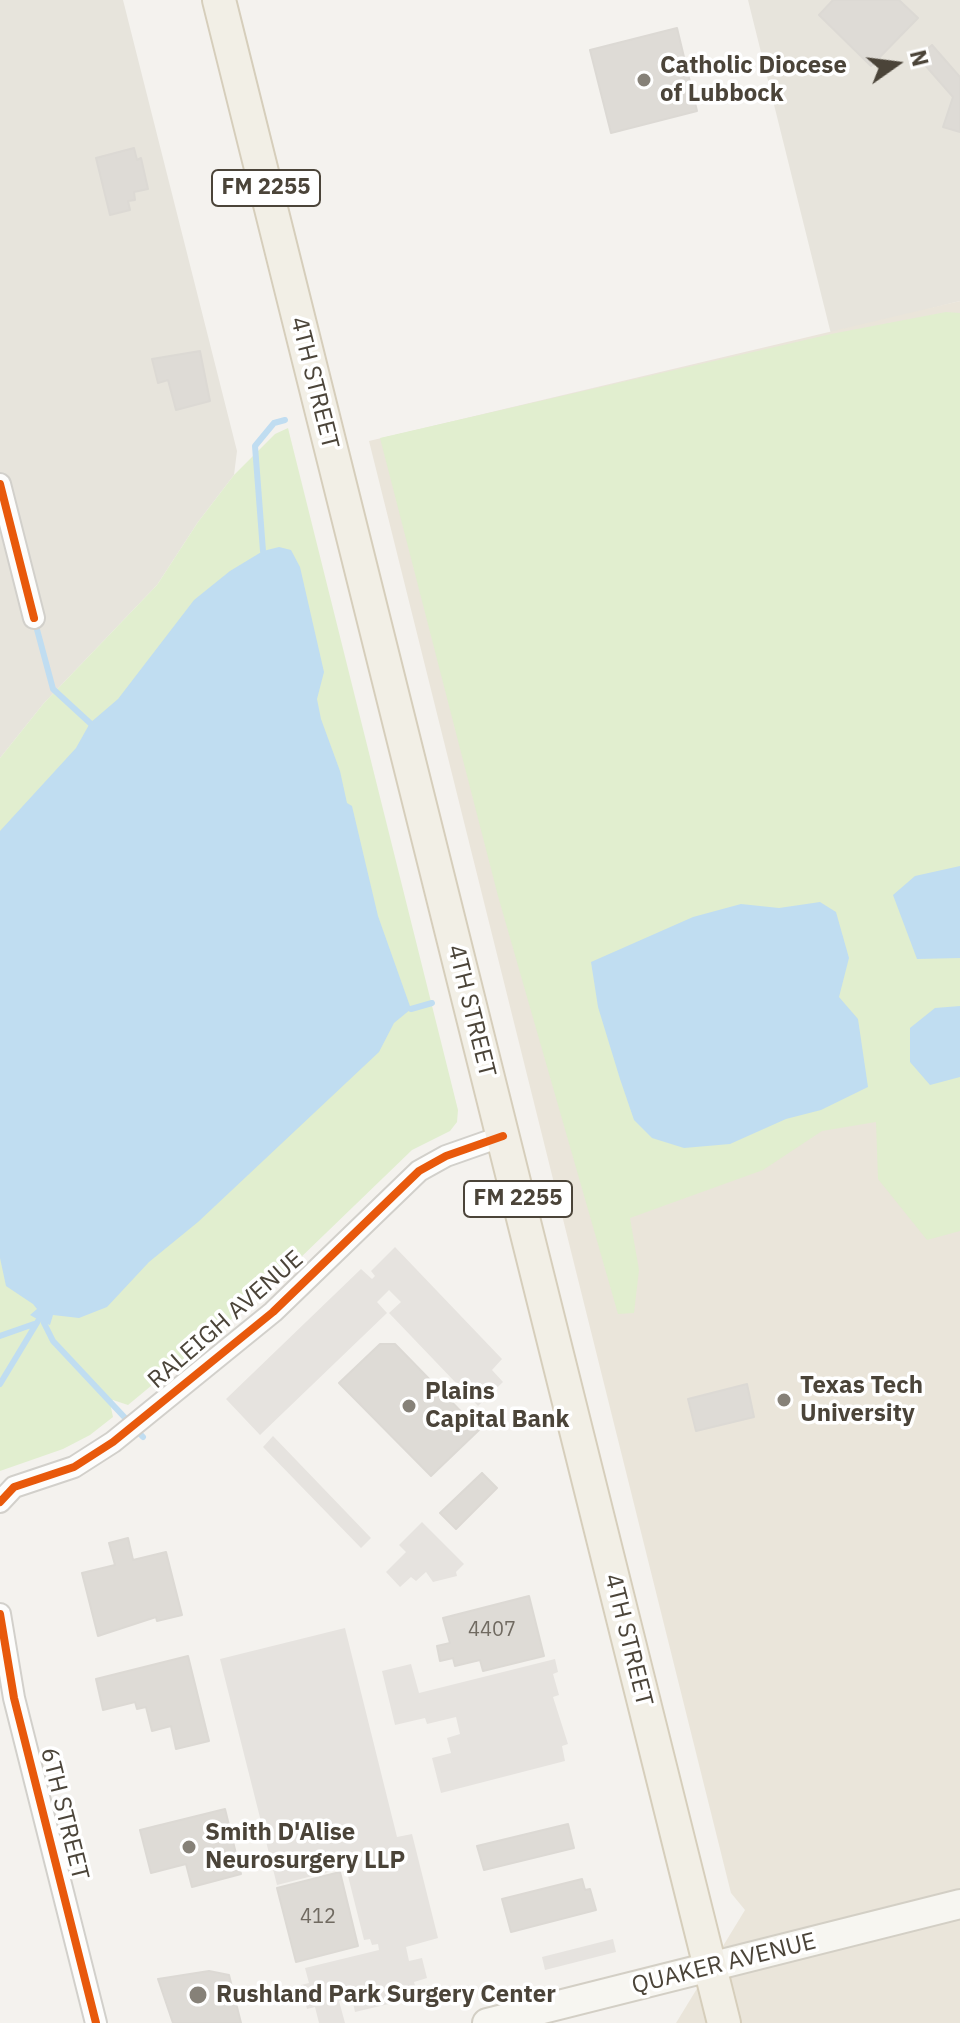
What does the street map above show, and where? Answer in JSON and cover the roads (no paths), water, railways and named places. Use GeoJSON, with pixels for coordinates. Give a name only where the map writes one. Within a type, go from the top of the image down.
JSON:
{"type":"FeatureCollection","features":[{"type":"Feature","properties":{"kind":"main road","name":"4TH STREET"},"geometry":{"type":"LineString","coordinates":[[219,0],[724,2023]]}},
{"type":"Feature","properties":{"kind":"main road","name":"QUAKER AVENUE"},"geometry":{"type":"LineString","coordinates":[[487,2023],[960,1904]]}},
{"type":"Feature","properties":{"kind":"street"},"geometry":{"type":"LineString","coordinates":[[0,484],[34,618]]}},
{"type":"Feature","properties":{"kind":"street","name":"RALEIGH AVENUE"},"geometry":{"type":"LineString","coordinates":[[3,1499],[14,1487],[74,1467],[113,1442],[273,1312],[419,1171],[446,1156],[503,1136]]}},
{"type":"Feature","properties":{"kind":"street","name":"6TH STREET"},"geometry":{"type":"LineString","coordinates":[[0,1614],[14,1698],[96,2023]]}},
{"type":"Feature","properties":{"kind":"water"},"geometry":{"type":"Polygon","coordinates":[[[279,547],[291,550],[300,567],[324,672],[317,699],[321,719],[340,771],[347,803],[352,806],[378,916],[411,1009],[394,1023],[379,1052],[198,1222],[149,1262],[107,1307],[79,1318],[53,1315],[50,1325],[30,1315],[37,1309],[33,1304],[6,1286],[0,1258],[0,831],[76,748],[90,723],[118,699],[194,600],[230,571],[263,551],[279,547]]]}},
{"type":"Feature","properties":{"kind":"water"},"geometry":{"type":"Polygon","coordinates":[[[960,866],[960,958],[917,959],[893,895],[915,876],[960,866]]]}},
{"type":"Feature","properties":{"kind":"water"},"geometry":{"type":"Polygon","coordinates":[[[820,902],[836,912],[849,958],[839,997],[858,1019],[868,1087],[821,1110],[786,1119],[730,1144],[684,1148],[652,1138],[634,1120],[598,1007],[591,962],[693,917],[741,904],[779,908],[820,902]]]}},
{"type":"Feature","properties":{"kind":"water"},"geometry":{"type":"Polygon","coordinates":[[[960,1006],[960,1077],[930,1085],[910,1062],[910,1028],[935,1008],[960,1006]]]}},
{"type":"Feature","properties":{"kind":"waterway"},"geometry":{"type":"LineString","coordinates":[[263,551],[255,446],[274,423],[285,420]]}},
{"type":"Feature","properties":{"kind":"waterway"},"geometry":{"type":"LineString","coordinates":[[35,622],[53,689],[90,723]]}},
{"type":"Feature","properties":{"kind":"waterway"},"geometry":{"type":"LineString","coordinates":[[411,1009],[432,1003]]}},
{"type":"Feature","properties":{"kind":"waterway"},"geometry":{"type":"LineString","coordinates":[[0,1384],[38,1321]]}},
{"type":"Feature","properties":{"kind":"waterway"},"geometry":{"type":"LineString","coordinates":[[44,1323],[53,1341],[143,1437]]}},
{"type":"Feature","properties":{"kind":"waterway"},"geometry":{"type":"LineString","coordinates":[[0,1336],[34,1324]]}},
{"type":"Feature","properties":{"kind":"place","name":"Catholic Diocese of Lubbock"},"geometry":{"type":"Point","coordinates":[644,80]}},
{"type":"Feature","properties":{"kind":"place","name":"Texas Tech University"},"geometry":{"type":"Point","coordinates":[784,1400]}},
{"type":"Feature","properties":{"kind":"place","name":"Plains Capital Bank"},"geometry":{"type":"Point","coordinates":[409,1406]}},
{"type":"Feature","properties":{"kind":"place","name":"Smith D'Alise Neurosurgery LLP"},"geometry":{"type":"Point","coordinates":[189,1847]}},
{"type":"Feature","properties":{"kind":"place","name":"Rushland Park Surgery Center"},"geometry":{"type":"Point","coordinates":[198,1995]}}]}
